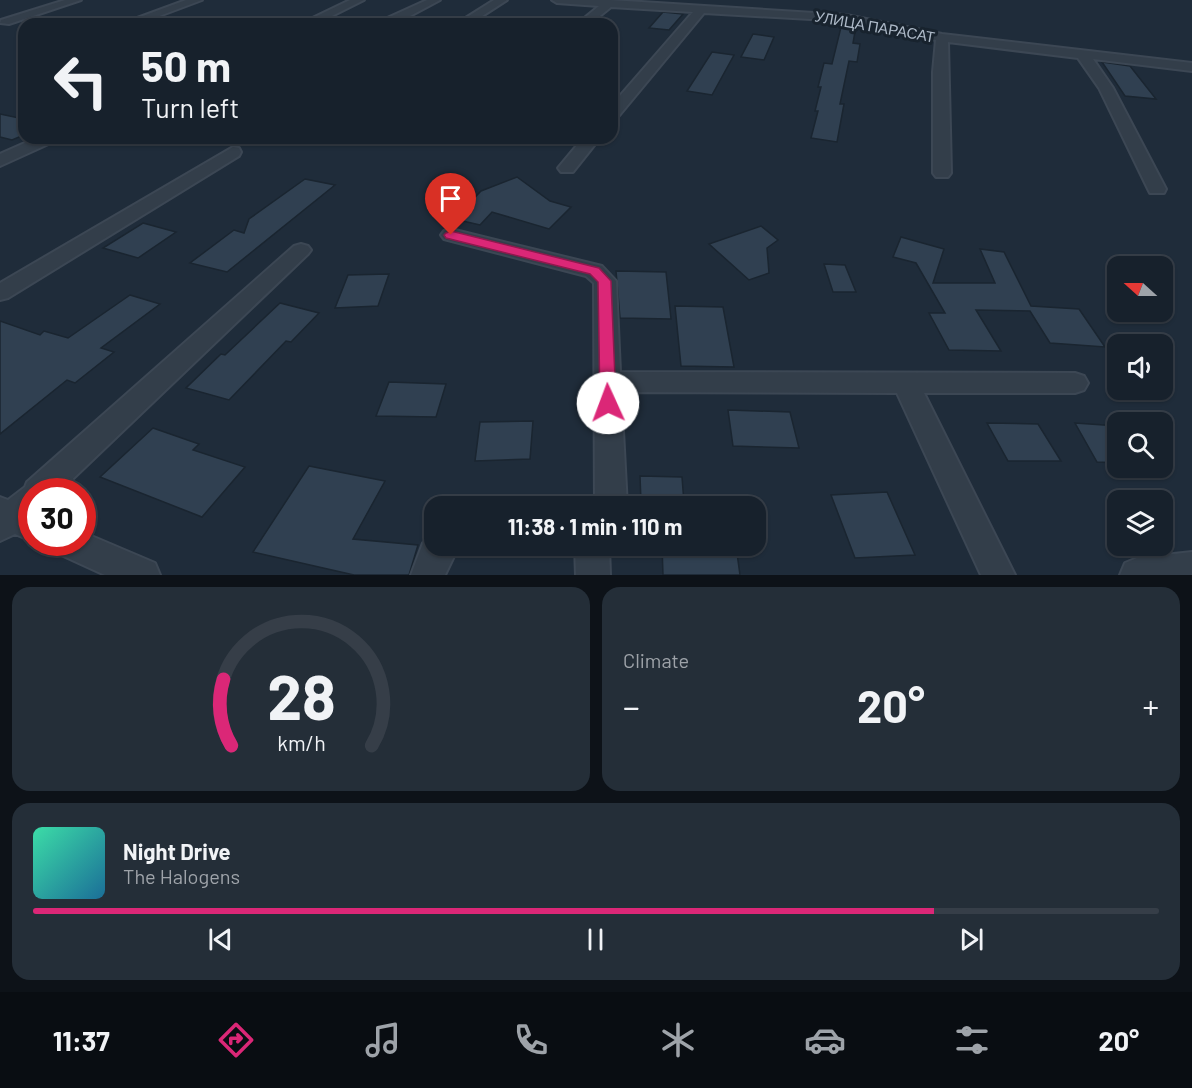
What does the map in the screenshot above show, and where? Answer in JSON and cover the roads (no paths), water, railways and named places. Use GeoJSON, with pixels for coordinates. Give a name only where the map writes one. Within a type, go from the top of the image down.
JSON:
{"type":"FeatureCollection","features":[{"type":"Feature","properties":{"kind":"street"},"geometry":{"type":"LineString","coordinates":[[5,22],[76,0]]}},
{"type":"Feature","properties":{"kind":"street"},"geometry":{"type":"LineString","coordinates":[[144,18],[197,0]]}},
{"type":"Feature","properties":{"kind":"street"},"geometry":{"type":"LineString","coordinates":[[319,18],[359,0]]}},
{"type":"Feature","properties":{"kind":"street"},"geometry":{"type":"LineString","coordinates":[[399,18],[435,0]]}},
{"type":"Feature","properties":{"kind":"street"},"geometry":{"type":"LineString","coordinates":[[472,18],[502,0]]}},
{"type":"Feature","properties":{"kind":"street","name":"УЛИЦА ПАРАСАТ"},"geometry":{"type":"LineString","coordinates":[[557,0],[846,18],[942,38],[1192,66]]}},
{"type":"Feature","properties":{"kind":"street"},"geometry":{"type":"LineString","coordinates":[[590,18],[609,3]]}},
{"type":"Feature","properties":{"kind":"street"},"geometry":{"type":"LineString","coordinates":[[618,108],[702,8]]}},
{"type":"Feature","properties":{"kind":"street"},"geometry":{"type":"LineString","coordinates":[[942,38],[940,72],[942,173]]}},
{"type":"Feature","properties":{"kind":"street"},"geometry":{"type":"LineString","coordinates":[[1082,54],[1106,88],[1158,189]]}},
{"type":"Feature","properties":{"kind":"street"},"geometry":{"type":"LineString","coordinates":[[0,161],[36,144]]}},
{"type":"Feature","properties":{"kind":"street"},"geometry":{"type":"LineString","coordinates":[[567,168],[587,144]]}},
{"type":"Feature","properties":{"kind":"street"},"geometry":{"type":"LineString","coordinates":[[0,293],[233,152]]}},
{"type":"Feature","properties":{"kind":"street"},"geometry":{"type":"LineString","coordinates":[[451,235],[594,271],[604,281],[611,496]]}},
{"type":"Feature","properties":{"kind":"street"},"geometry":{"type":"LineString","coordinates":[[53,478],[301,250]]}},
{"type":"Feature","properties":{"kind":"street"},"geometry":{"type":"LineString","coordinates":[[607,382],[1075,383]]}},
{"type":"Feature","properties":{"kind":"street"},"geometry":{"type":"LineString","coordinates":[[906,383],[998,575]]}},
{"type":"Feature","properties":{"kind":"street"},"geometry":{"type":"LineString","coordinates":[[96,554],[143,575]]}},
{"type":"Feature","properties":{"kind":"street"},"geometry":{"type":"LineString","coordinates":[[428,575],[434,556]]}},
{"type":"Feature","properties":{"kind":"street"},"geometry":{"type":"LineString","coordinates":[[592,556],[593,575]]}},
{"type":"Feature","properties":{"kind":"street"},"geometry":{"type":"LineString","coordinates":[[1137,575],[1192,568]]}}]}
